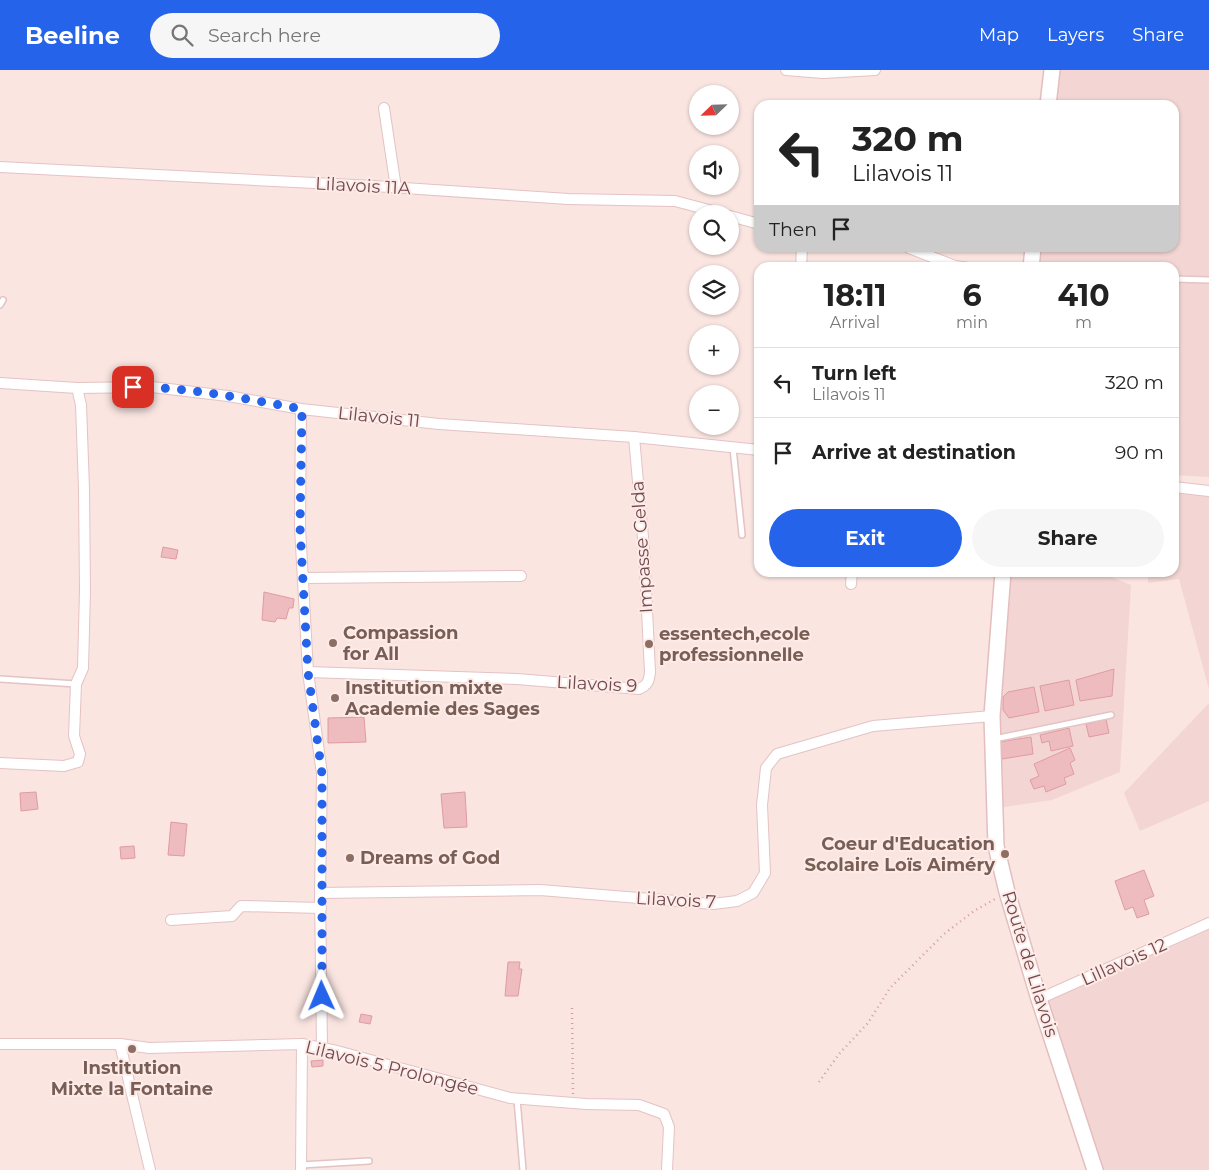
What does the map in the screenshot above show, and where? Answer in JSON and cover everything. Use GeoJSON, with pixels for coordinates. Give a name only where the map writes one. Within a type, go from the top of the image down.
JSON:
{"type":"FeatureCollection","features":[{"type":"Feature","properties":{"kind":"main road"},"geometry":{"type":"LineString","coordinates":[[1049,100],[1052,70]]}},
{"type":"Feature","properties":{"kind":"main road","name":"Route de Lilavois"},"geometry":{"type":"LineString","coordinates":[[1003,577],[992,716],[996,846],[1007,892],[1095,1170]]}},
{"type":"Feature","properties":{"kind":"street"},"geometry":{"type":"LineString","coordinates":[[786,70],[823,73],[875,70]]}},
{"type":"Feature","properties":{"kind":"street"},"geometry":{"type":"LineString","coordinates":[[384,108],[396,188]]}},
{"type":"Feature","properties":{"kind":"street","name":"Lilavois 11A"},"geometry":{"type":"LineString","coordinates":[[0,167],[568,199],[674,201],[689,205]]}},
{"type":"Feature","properties":{"kind":"street"},"geometry":{"type":"LineString","coordinates":[[739,218],[754,223]]}},
{"type":"Feature","properties":{"kind":"street"},"geometry":{"type":"LineString","coordinates":[[919,252],[945,262]]}},
{"type":"Feature","properties":{"kind":"street","name":"Lilavois 11"},"geometry":{"type":"LineString","coordinates":[[0,383],[77,388],[152,387],[228,396],[302,409],[439,424],[634,437],[754,450]]}},
{"type":"Feature","properties":{"kind":"street"},"geometry":{"type":"LineString","coordinates":[[0,763],[64,766],[78,762],[80,754],[74,736],[76,684],[83,668],[85,592],[81,404],[77,388]]}},
{"type":"Feature","properties":{"kind":"street"},"geometry":{"type":"LineString","coordinates":[[302,409],[300,527],[302,578],[308,672],[322,774],[320,893],[322,1048]]}},
{"type":"Feature","properties":{"kind":"street","name":"Impasse Gelda"},"geometry":{"type":"LineString","coordinates":[[634,437],[644,549],[650,672],[646,686]]}},
{"type":"Feature","properties":{"kind":"street"},"geometry":{"type":"LineString","coordinates":[[1179,488],[1209,491]]}},
{"type":"Feature","properties":{"kind":"street"},"geometry":{"type":"LineString","coordinates":[[302,578],[521,576]]}},
{"type":"Feature","properties":{"kind":"street"},"geometry":{"type":"LineString","coordinates":[[851,584],[852,577]]}},
{"type":"Feature","properties":{"kind":"street","name":"Lilavois 9"},"geometry":{"type":"LineString","coordinates":[[308,672],[517,679],[639,689],[646,686]]}},
{"type":"Feature","properties":{"kind":"street","name":"Lilavois 7"},"geometry":{"type":"LineString","coordinates":[[320,893],[540,890],[713,904],[737,901],[753,893],[765,873],[762,805],[766,768],[777,754],[873,726],[992,716]]}},
{"type":"Feature","properties":{"kind":"street"},"geometry":{"type":"LineString","coordinates":[[171,920],[232,916],[241,906],[321,908]]}},
{"type":"Feature","properties":{"kind":"street","name":"Lillavois 12"},"geometry":{"type":"LineString","coordinates":[[1040,999],[1209,923]]}},
{"type":"Feature","properties":{"kind":"street","name":"Lilavois 5 Prolongée"},"geometry":{"type":"LineString","coordinates":[[0,1044],[120,1044],[149,1048],[302,1044],[337,1051],[510,1098],[573,1103],[639,1105],[664,1114],[670,1127],[668,1170]]}},
{"type":"Feature","properties":{"kind":"street"},"geometry":{"type":"LineString","coordinates":[[120,1044],[150,1170]]}},
{"type":"Feature","properties":{"kind":"street"},"geometry":{"type":"LineString","coordinates":[[300,1167],[302,1044]]}},
{"type":"Feature","properties":{"kind":"lane"},"geometry":{"type":"LineString","coordinates":[[1179,279],[1209,280]]}},
{"type":"Feature","properties":{"kind":"lane"},"geometry":{"type":"LineString","coordinates":[[733,448],[742,535]]}},
{"type":"Feature","properties":{"kind":"lane"},"geometry":{"type":"LineString","coordinates":[[0,679],[76,684]]}},
{"type":"Feature","properties":{"kind":"lane"},"geometry":{"type":"LineString","coordinates":[[993,739],[1111,715]]}},
{"type":"Feature","properties":{"kind":"lane"},"geometry":{"type":"LineString","coordinates":[[517,1099],[523,1170]]}},
{"type":"Feature","properties":{"kind":"lane"},"geometry":{"type":"LineString","coordinates":[[300,1167],[368,1161]]}},
{"type":"Feature","properties":{"kind":"path"},"geometry":{"type":"LineString","coordinates":[[819,1082],[839,1054],[868,1023],[890,988],[944,934],[974,911],[1007,892]]}},
{"type":"Feature","properties":{"kind":"path"},"geometry":{"type":"LineString","coordinates":[[572,1008],[573,1103]]}},
{"type":"Feature","properties":{"kind":"shaded area"},"geometry":{"type":"Polygon","coordinates":[[[1058,70],[1209,70],[1209,477],[1179,475],[1179,262],[1039,262],[1040,252],[1179,252],[1179,100],[1055,100],[1058,70]]]}},
{"type":"Feature","properties":{"kind":"shaded area"},"geometry":{"type":"Polygon","coordinates":[[[1179,492],[1209,495],[1209,689],[1179,579],[1148,583],[1148,577],[1179,577],[1179,492]]]}},
{"type":"Feature","properties":{"kind":"shaded area"},"geometry":{"type":"Polygon","coordinates":[[[1008,577],[1111,577],[1131,585],[1120,772],[1052,800],[998,808],[995,722],[1008,577]]]}},
{"type":"Feature","properties":{"kind":"shaded area"},"geometry":{"type":"Polygon","coordinates":[[[1209,703],[1209,801],[1140,831],[1124,793],[1209,703]]]}},
{"type":"Feature","properties":{"kind":"shaded area"},"geometry":{"type":"Polygon","coordinates":[[[1209,927],[1209,1170],[1104,1170],[1045,999],[1209,927]]]}},
{"type":"Feature","properties":{"kind":"building"},"geometry":{"type":"Polygon","coordinates":[[[163,547],[178,550],[176,559],[161,557],[163,547]]]}},
{"type":"Feature","properties":{"kind":"building"},"geometry":{"type":"Polygon","coordinates":[[[264,592],[294,599],[293,608],[289,608],[286,619],[277,618],[275,622],[262,620],[264,592]]]}},
{"type":"Feature","properties":{"kind":"building"},"geometry":{"type":"Polygon","coordinates":[[[1114,669],[1112,696],[1080,701],[1076,680],[1114,669]]]}},
{"type":"Feature","properties":{"kind":"building"},"geometry":{"type":"Polygon","coordinates":[[[1069,680],[1074,705],[1045,711],[1040,686],[1069,680]]]}},
{"type":"Feature","properties":{"kind":"building"},"geometry":{"type":"Polygon","coordinates":[[[1034,687],[1039,712],[1009,718],[1003,710],[1003,697],[1008,692],[1034,687]]]}},
{"type":"Feature","properties":{"kind":"building"},"geometry":{"type":"Polygon","coordinates":[[[364,717],[366,742],[328,743],[328,718],[364,717]]]}},
{"type":"Feature","properties":{"kind":"building"},"geometry":{"type":"Polygon","coordinates":[[[1106,719],[1109,733],[1089,737],[1086,724],[1106,719]]]}},
{"type":"Feature","properties":{"kind":"building"},"geometry":{"type":"Polygon","coordinates":[[[1069,728],[1073,746],[1051,751],[1049,741],[1042,743],[1040,735],[1069,728]]]}},
{"type":"Feature","properties":{"kind":"building"},"geometry":{"type":"Polygon","coordinates":[[[1031,737],[1033,754],[1002,759],[999,742],[1031,737]]]}},
{"type":"Feature","properties":{"kind":"building"},"geometry":{"type":"Polygon","coordinates":[[[1070,748],[1075,760],[1070,763],[1074,774],[1064,778],[1066,784],[1046,792],[1044,786],[1034,789],[1030,780],[1039,776],[1034,764],[1070,748]]]}},
{"type":"Feature","properties":{"kind":"building"},"geometry":{"type":"Polygon","coordinates":[[[36,792],[38,809],[21,811],[20,793],[36,792]]]}},
{"type":"Feature","properties":{"kind":"building"},"geometry":{"type":"Polygon","coordinates":[[[465,792],[467,827],[444,828],[441,794],[465,792]]]}},
{"type":"Feature","properties":{"kind":"building"},"geometry":{"type":"Polygon","coordinates":[[[171,822],[187,824],[184,856],[168,855],[171,822]]]}},
{"type":"Feature","properties":{"kind":"building"},"geometry":{"type":"Polygon","coordinates":[[[134,846],[135,858],[121,859],[120,847],[134,846]]]}},
{"type":"Feature","properties":{"kind":"building"},"geometry":{"type":"Polygon","coordinates":[[[1144,870],[1154,896],[1144,900],[1149,914],[1137,918],[1133,907],[1125,910],[1115,881],[1144,870]]]}},
{"type":"Feature","properties":{"kind":"building"},"geometry":{"type":"Polygon","coordinates":[[[508,962],[520,962],[519,969],[522,969],[518,996],[505,996],[508,962]]]}},
{"type":"Feature","properties":{"kind":"building"},"geometry":{"type":"Polygon","coordinates":[[[361,1014],[372,1016],[370,1024],[359,1022],[361,1014]]]}},
{"type":"Feature","properties":{"kind":"building"},"geometry":{"type":"Polygon","coordinates":[[[323,1060],[323,1066],[312,1067],[311,1061],[323,1060]]]}},
{"type":"Feature","properties":{"kind":"place","name":"Compassion for All"},"geometry":{"type":"Point","coordinates":[333,643]}},
{"type":"Feature","properties":{"kind":"place","name":"essentech,ecole professionnelle"},"geometry":{"type":"Point","coordinates":[649,644]}},
{"type":"Feature","properties":{"kind":"place","name":"Institution mixte Academie des Sages"},"geometry":{"type":"Point","coordinates":[335,698]}},
{"type":"Feature","properties":{"kind":"place","name":"Coeur d'Education Scolaire Loïs Aiméry"},"geometry":{"type":"Point","coordinates":[1005,854]}},
{"type":"Feature","properties":{"kind":"place","name":"Dreams of God"},"geometry":{"type":"Point","coordinates":[350,858]}},
{"type":"Feature","properties":{"kind":"place","name":"Institution Mixte la Fontaine"},"geometry":{"type":"Point","coordinates":[132,1049]}},
{"type":"Feature","properties":{"kind":"route"},"geometry":{"type":"LineString","coordinates":[[133,387],[152,387],[228,396],[302,409],[300,527],[308,672],[322,774],[320,893],[322,996]]}}]}
